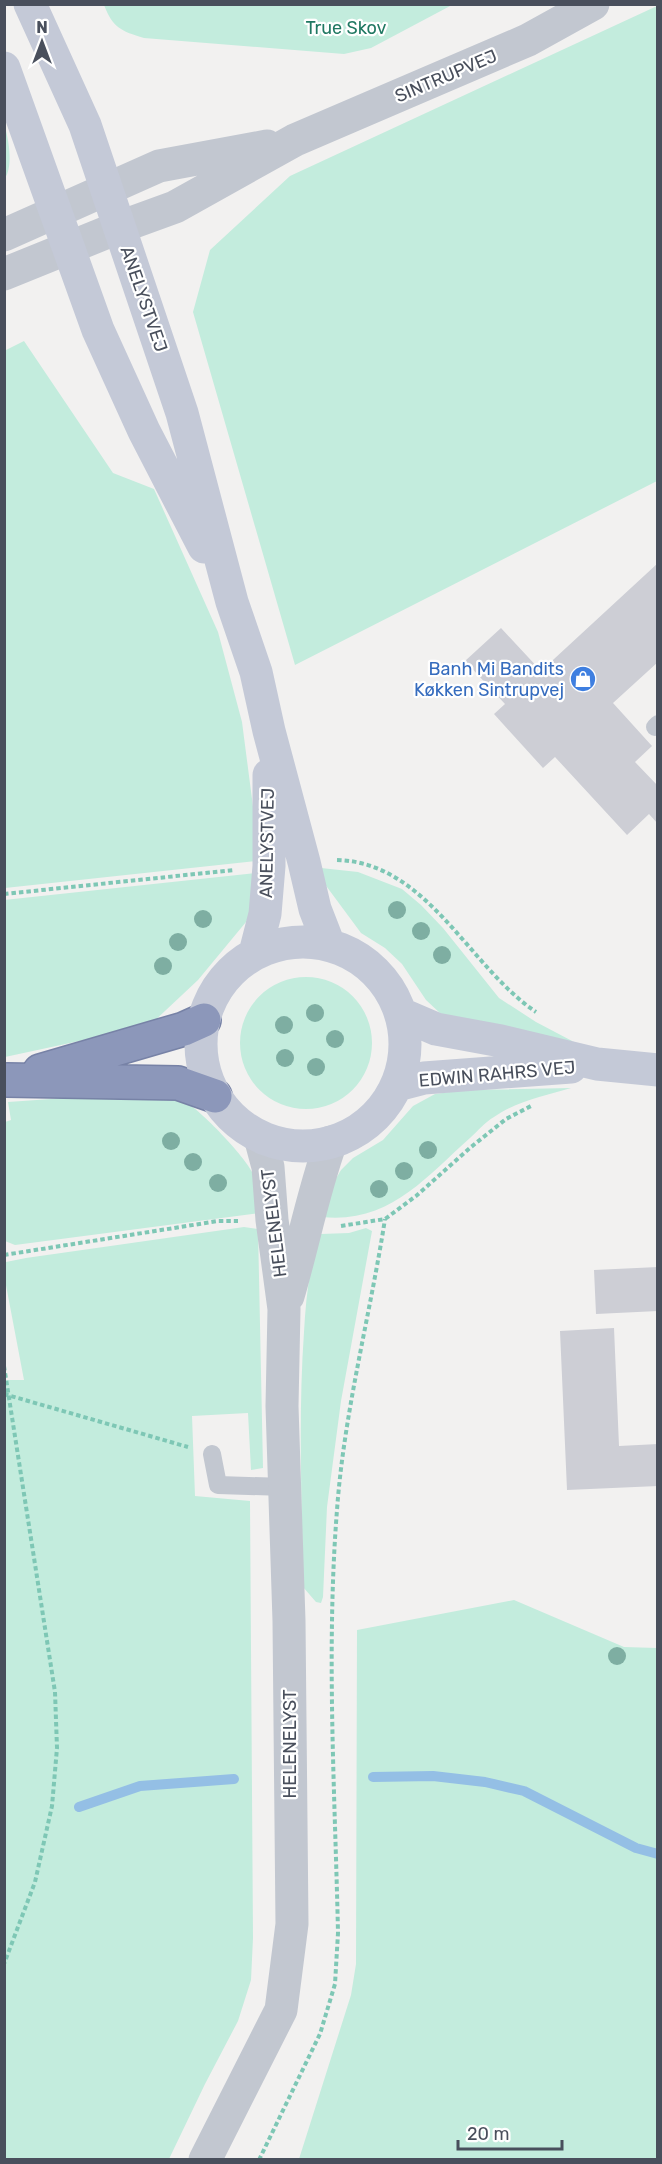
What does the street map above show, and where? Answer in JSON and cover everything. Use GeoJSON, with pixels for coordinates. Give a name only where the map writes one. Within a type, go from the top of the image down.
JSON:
{"type":"FeatureCollection","features":[{"type":"Feature","properties":{"kind":"highway"},"geometry":{"type":"LineString","coordinates":[[6,1081],[184,1029],[204,1020]]}},
{"type":"Feature","properties":{"kind":"highway"},"geometry":{"type":"LineString","coordinates":[[6,1081],[178,1083],[215,1096]]}},
{"type":"Feature","properties":{"kind":"street","name":"ANELYSTVEJ"},"geometry":{"type":"LineString","coordinates":[[30,4],[85,124],[183,413],[232,602],[256,672],[268,731],[315,909],[329,945]]}},
{"type":"Feature","properties":{"kind":"street","name":"SINTRUPVEJ"},"geometry":{"type":"LineString","coordinates":[[4,274],[175,207],[295,140],[528,40],[593,4]]}},
{"type":"Feature","properties":{"kind":"street","name":"ANELYSTVEJ"},"geometry":{"type":"LineString","coordinates":[[4,68],[98,330],[144,431],[232,602]]}},
{"type":"Feature","properties":{"kind":"street","name":"SINTRUPVEJ"},"geometry":{"type":"LineString","coordinates":[[4,235],[159,166],[295,140]]}},
{"type":"Feature","properties":{"kind":"street","name":"ANELYSTVEJ"},"geometry":{"type":"LineString","coordinates":[[255,953],[265,914],[268,866],[268,731]]}},
{"type":"Feature","properties":{"kind":"street"},"geometry":{"type":"LineString","coordinates":[[292,942],[329,945],[346,951],[374,970],[394,998],[401,1014],[405,1038],[404,1062],[397,1085],[388,1101],[363,1127],[331,1142],[313,1145],[277,1143],[261,1137],[235,1119],[215,1096],[205,1072],[202,1054],[204,1020],[208,1006],[222,981],[255,953],[292,942]]}},
{"type":"Feature","properties":{"kind":"street","name":"EDWIN RAHRS VEJ"},"geometry":{"type":"LineString","coordinates":[[401,1014],[436,1029],[501,1041],[597,1064],[657,1070]]}},
{"type":"Feature","properties":{"kind":"street","name":"EDWIN RAHRS VEJ"},"geometry":{"type":"LineString","coordinates":[[397,1085],[424,1078],[503,1074],[597,1064]]}},
{"type":"Feature","properties":{"kind":"street","name":"HELENELYST"},"geometry":{"type":"LineString","coordinates":[[205,2160],[281,2010],[292,1924],[289,1621],[282,1406],[284,1309],[272,1220],[268,1167],[261,1137]]}},
{"type":"Feature","properties":{"kind":"street","name":"HELENELYST"},"geometry":{"type":"LineString","coordinates":[[284,1309],[309,1223],[319,1175],[331,1142]]}},
{"type":"Feature","properties":{"kind":"lane"},"geometry":{"type":"LineString","coordinates":[[212,1454],[218,1485],[285,1486]]}},
{"type":"Feature","properties":{"kind":"path"},"geometry":{"type":"LineString","coordinates":[[304,862],[350,861],[396,878],[430,903],[516,999],[541,1015]]}},
{"type":"Feature","properties":{"kind":"path"},"geometry":{"type":"LineString","coordinates":[[4,894],[268,866]]}},
{"type":"Feature","properties":{"kind":"path"},"geometry":{"type":"LineString","coordinates":[[309,1223],[342,1226],[385,1219],[417,1197],[471,1147],[506,1119],[541,1102]]}},
{"type":"Feature","properties":{"kind":"path"},"geometry":{"type":"LineString","coordinates":[[259,2160],[320,2034],[335,1984],[338,1933],[331,1620],[337,1511],[341,1460],[348,1417],[374,1289],[385,1219]]}},
{"type":"Feature","properties":{"kind":"path"},"geometry":{"type":"LineString","coordinates":[[4,1255],[218,1221],[272,1220]]}},
{"type":"Feature","properties":{"kind":"path"},"geometry":{"type":"LineString","coordinates":[[4,1366],[55,1692],[57,1748],[52,1806],[35,1882],[4,1964]]}},
{"type":"Feature","properties":{"kind":"path"},"geometry":{"type":"LineString","coordinates":[[7,1394],[212,1454]]}},
{"type":"Feature","properties":{"kind":"green space","name":"True Skov"},"geometry":{"type":"Polygon","coordinates":[[[104,5],[452,5],[371,48],[344,54],[144,38],[119,28],[104,5]]]}},
{"type":"Feature","properties":{"kind":"green space"},"geometry":{"type":"Polygon","coordinates":[[[657,6],[657,481],[295,665],[193,312],[210,250],[290,176],[657,6]]]}},
{"type":"Feature","properties":{"kind":"green space"},"geometry":{"type":"Polygon","coordinates":[[[5,127],[10,160],[5,178],[5,127]]]}},
{"type":"Feature","properties":{"kind":"green space"},"geometry":{"type":"Polygon","coordinates":[[[24,341],[113,473],[154,489],[218,632],[242,722],[258,845],[257,861],[5,888],[4,351],[24,341]]]}},
{"type":"Feature","properties":{"kind":"green space"},"geometry":{"type":"Polygon","coordinates":[[[321,868],[358,872],[402,889],[443,928],[499,998],[536,1022],[574,1042],[441,1014],[426,1000],[402,964],[385,948],[361,933],[324,883],[321,868]]]}},
{"type":"Feature","properties":{"kind":"green space"},"geometry":{"type":"Polygon","coordinates":[[[256,873],[255,902],[246,922],[198,980],[149,1026],[5,1057],[4,900],[256,873]]]}},
{"type":"Feature","properties":{"kind":"green space"},"geometry":{"type":"Polygon","coordinates":[[[306,977],[331,982],[353,996],[367,1018],[372,1043],[367,1068],[353,1090],[331,1104],[306,1109],[281,1104],[259,1090],[245,1068],[240,1043],[245,1018],[259,996],[281,982],[306,977]]]}},
{"type":"Feature","properties":{"kind":"green space"},"geometry":{"type":"Polygon","coordinates":[[[571,1088],[541,1096],[503,1111],[485,1124],[421,1182],[386,1206],[346,1217],[322,1217],[334,1182],[341,1170],[353,1158],[383,1140],[413,1106],[435,1094],[464,1090],[571,1088]]]}},
{"type":"Feature","properties":{"kind":"green space"},"geometry":{"type":"Polygon","coordinates":[[[122,1094],[170,1097],[192,1106],[248,1165],[256,1187],[259,1213],[15,1245],[5,1241],[5,1122],[11,1120],[8,1102],[122,1094]]]}},
{"type":"Feature","properties":{"kind":"green space"},"geometry":{"type":"Polygon","coordinates":[[[244,1227],[258,1229],[263,1468],[251,1470],[248,1413],[192,1416],[195,1496],[250,1501],[253,1938],[251,1980],[238,2021],[169,2159],[5,2160],[4,1380],[24,1380],[5,1280],[6,1262],[244,1227]]]}},
{"type":"Feature","properties":{"kind":"green space"},"geometry":{"type":"Polygon","coordinates":[[[366,1228],[372,1231],[341,1401],[327,1507],[321,1603],[316,1602],[303,1587],[301,1396],[307,1294],[321,1234],[349,1233],[366,1228]]]}},
{"type":"Feature","properties":{"kind":"green space"},"geometry":{"type":"Polygon","coordinates":[[[514,1600],[624,1647],[657,1648],[657,2159],[299,2159],[351,1995],[356,1964],[357,1630],[514,1600]]]}},
{"type":"Feature","properties":{"kind":"building"},"geometry":{"type":"Polygon","coordinates":[[[658,563],[658,662],[613,703],[652,746],[635,762],[658,786],[658,824],[649,814],[627,835],[555,757],[543,768],[494,714],[505,704],[465,661],[501,628],[541,671],[658,563]]]}},
{"type":"Feature","properties":{"kind":"building"},"geometry":{"type":"Polygon","coordinates":[[[658,1267],[658,1311],[596,1314],[594,1270],[658,1267]]]}},
{"type":"Feature","properties":{"kind":"building"},"geometry":{"type":"Polygon","coordinates":[[[614,1328],[619,1446],[658,1444],[658,1486],[567,1490],[560,1331],[614,1328]]]}},
{"type":"Feature","properties":{"kind":"waterway"},"geometry":{"type":"LineString","coordinates":[[373,1777],[433,1776],[485,1782],[524,1791],[636,1848],[658,1854]]}},
{"type":"Feature","properties":{"kind":"waterway"},"geometry":{"type":"LineString","coordinates":[[79,1807],[140,1786],[234,1779]]}},
{"type":"Feature","properties":{"kind":"place","name":"Banh Mi Bandits Køkken Sintrupvej"},"geometry":{"type":"Point","coordinates":[583,679]}}]}
